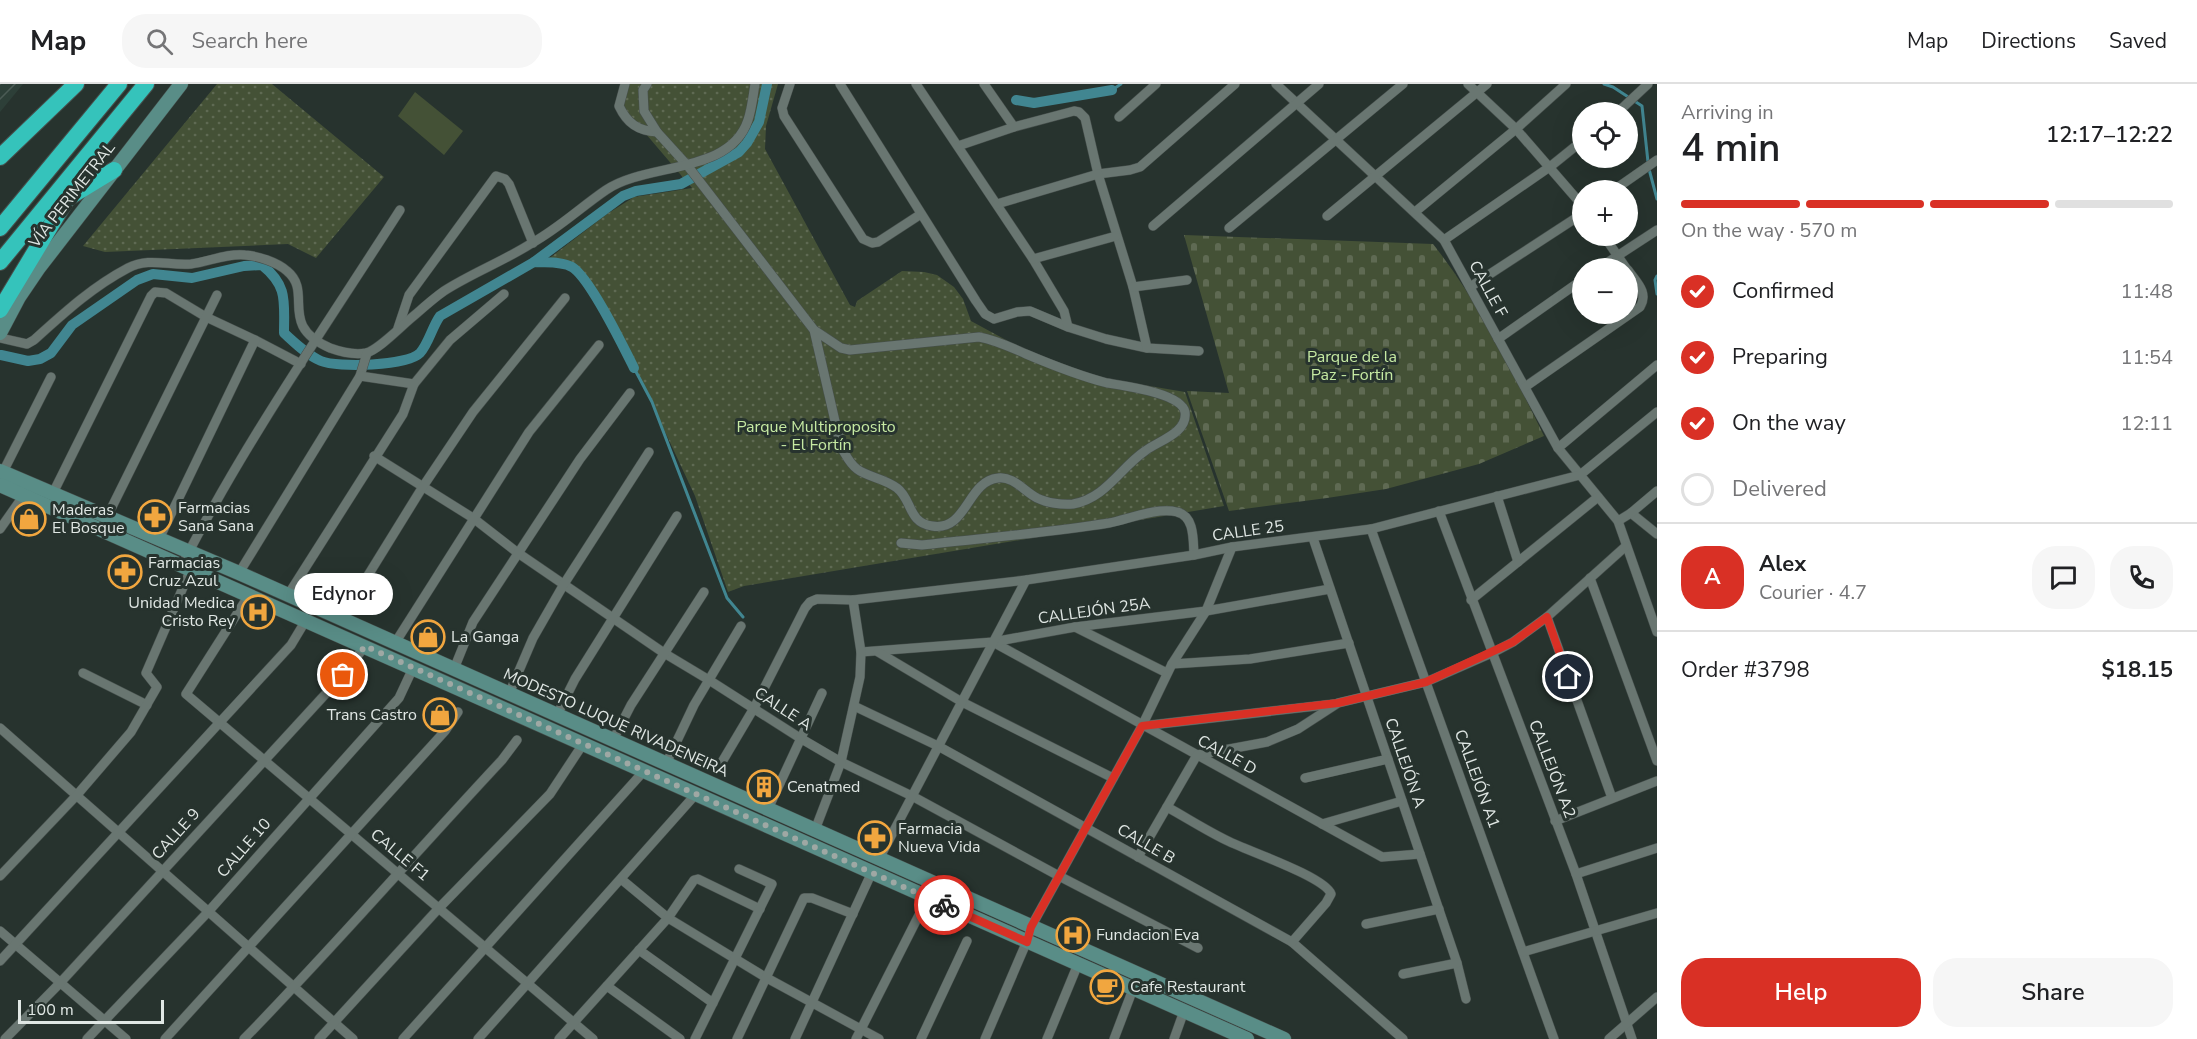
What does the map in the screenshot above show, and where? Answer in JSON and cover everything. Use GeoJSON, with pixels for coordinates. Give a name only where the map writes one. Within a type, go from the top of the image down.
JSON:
{"type":"FeatureCollection","features":[{"type":"Feature","properties":{"kind":"highway"},"geometry":{"type":"LineString","coordinates":[[0,157],[76,84]]}},
{"type":"Feature","properties":{"kind":"highway","name":"VÍA PERIMETRAL"},"geometry":{"type":"LineString","coordinates":[[0,228],[119,84]]}},
{"type":"Feature","properties":{"kind":"highway","name":"VÍA PERIMETRAL"},"geometry":{"type":"LineString","coordinates":[[0,262],[146,84]]}},
{"type":"Feature","properties":{"kind":"highway"},"geometry":{"type":"LineString","coordinates":[[0,310],[103,136]]}},
{"type":"Feature","properties":{"kind":"highway"},"geometry":{"type":"LineString","coordinates":[[39,216],[114,170]]}},
{"type":"Feature","properties":{"kind":"street","name":"VÍA PERIMETRAL"},"geometry":{"type":"LineString","coordinates":[[0,333],[19,297],[38,269],[182,84]]}},
{"type":"Feature","properties":{"kind":"street"},"geometry":{"type":"LineString","coordinates":[[625,84],[619,106],[625,118],[636,127],[657,132]]}},
{"type":"Feature","properties":{"kind":"street"},"geometry":{"type":"LineString","coordinates":[[647,84],[643,90],[644,111],[657,132],[690,169],[814,330],[841,348],[850,350],[979,337],[996,340],[1091,379],[1178,401],[1185,409],[1185,420],[1179,430],[1144,451],[1111,485],[1096,495],[1073,504],[1053,503],[1038,499],[1012,480],[999,477],[986,481],[957,519],[946,526],[932,526],[922,522],[911,513],[901,491],[888,481],[858,471],[850,462],[841,447],[814,330]]}},
{"type":"Feature","properties":{"kind":"street"},"geometry":{"type":"LineString","coordinates":[[0,338],[27,344],[75,303],[130,267],[157,262],[191,264],[243,254],[275,264],[288,271],[295,280],[300,319],[314,343],[338,351],[367,355],[443,292],[532,243],[608,189],[631,177],[690,169],[732,143],[742,134],[750,113],[755,84]]}},
{"type":"Feature","properties":{"kind":"street"},"geometry":{"type":"LineString","coordinates":[[790,84],[782,108],[784,116],[863,239],[872,243],[878,242],[921,214]]}},
{"type":"Feature","properties":{"kind":"street"},"geometry":{"type":"LineString","coordinates":[[840,84],[985,314],[994,319],[1017,312],[1030,311],[1068,327],[1106,339],[1147,348],[1200,351]]}},
{"type":"Feature","properties":{"kind":"street"},"geometry":{"type":"LineString","coordinates":[[916,84],[1033,259],[1064,311],[1068,327]]}},
{"type":"Feature","properties":{"kind":"street"},"geometry":{"type":"LineString","coordinates":[[984,84],[1014,127]]}},
{"type":"Feature","properties":{"kind":"street"},"geometry":{"type":"LineString","coordinates":[[1119,117],[1156,84]]}},
{"type":"Feature","properties":{"kind":"street"},"geometry":{"type":"LineString","coordinates":[[997,204],[1098,174],[1140,167],[1235,84]]}},
{"type":"Feature","properties":{"kind":"street","name":"CALLE F"},"geometry":{"type":"LineString","coordinates":[[1276,84],[1444,240],[1558,448],[1618,521],[1657,632]]}},
{"type":"Feature","properties":{"kind":"street"},"geometry":{"type":"LineString","coordinates":[[1153,226],[1319,84]]}},
{"type":"Feature","properties":{"kind":"street"},"geometry":{"type":"LineString","coordinates":[[1229,228],[1403,84]]}},
{"type":"Feature","properties":{"kind":"street"},"geometry":{"type":"LineString","coordinates":[[1468,84],[1516,129],[1572,192]]}},
{"type":"Feature","properties":{"kind":"street"},"geometry":{"type":"LineString","coordinates":[[1328,216],[1487,84]]}},
{"type":"Feature","properties":{"kind":"street"},"geometry":{"type":"LineString","coordinates":[[1415,212],[1516,129],[1566,84]]}},
{"type":"Feature","properties":{"kind":"street"},"geometry":{"type":"LineString","coordinates":[[1630,102],[1648,84]]}},
{"type":"Feature","properties":{"kind":"street"},"geometry":{"type":"LineString","coordinates":[[958,146],[1014,127],[1074,111],[1080,112],[1085,118],[1098,174],[1133,287],[1147,348]]}},
{"type":"Feature","properties":{"kind":"street"},"geometry":{"type":"LineString","coordinates":[[1444,240],[1572,149]]}},
{"type":"Feature","properties":{"kind":"street"},"geometry":{"type":"LineString","coordinates":[[1630,180],[1657,160]]}},
{"type":"Feature","properties":{"kind":"street"},"geometry":{"type":"LineString","coordinates":[[398,328],[409,295],[495,176],[505,179],[509,184],[532,243]]}},
{"type":"Feature","properties":{"kind":"street"},"geometry":{"type":"LineString","coordinates":[[0,876],[76,796],[131,732],[157,687],[146,673],[187,567],[189,552],[226,485],[400,210]]}},
{"type":"Feature","properties":{"kind":"street"},"geometry":{"type":"LineString","coordinates":[[1470,287],[1572,221]]}},
{"type":"Feature","properties":{"kind":"street"},"geometry":{"type":"LineString","coordinates":[[1614,258],[1657,230]]}},
{"type":"Feature","properties":{"kind":"street"},"geometry":{"type":"LineString","coordinates":[[1033,259],[1116,236]]}},
{"type":"Feature","properties":{"kind":"street"},"geometry":{"type":"LineString","coordinates":[[1610,246],[1617,256]]}},
{"type":"Feature","properties":{"kind":"street"},"geometry":{"type":"LineString","coordinates":[[1133,287],[1187,280]]}},
{"type":"Feature","properties":{"kind":"street"},"geometry":{"type":"LineString","coordinates":[[1638,284],[1644,292],[1644,300],[1638,308]]}},
{"type":"Feature","properties":{"kind":"street"},"geometry":{"type":"LineString","coordinates":[[1498,339],[1572,287]]}},
{"type":"Feature","properties":{"kind":"street"},"geometry":{"type":"LineString","coordinates":[[53,494],[155,292],[166,293],[206,318],[303,362]]}},
{"type":"Feature","properties":{"kind":"street"},"geometry":{"type":"LineString","coordinates":[[288,595],[403,414],[414,384],[450,340],[504,294]]}},
{"type":"Feature","properties":{"kind":"street"},"geometry":{"type":"LineString","coordinates":[[107,517],[217,295]]}},
{"type":"Feature","properties":{"kind":"street"},"geometry":{"type":"LineString","coordinates":[[341,619],[422,488],[479,404],[565,297]]}},
{"type":"Feature","properties":{"kind":"street"},"geometry":{"type":"LineString","coordinates":[[1525,387],[1616,324]]}},
{"type":"Feature","properties":{"kind":"street"},"geometry":{"type":"LineString","coordinates":[[159,539],[255,340]]}},
{"type":"Feature","properties":{"kind":"street"},"geometry":{"type":"LineString","coordinates":[[395,643],[529,432],[599,345]]}},
{"type":"Feature","properties":{"kind":"street"},"geometry":{"type":"LineString","coordinates":[[239,573],[361,373],[367,355]]}},
{"type":"Feature","properties":{"kind":"street"},"geometry":{"type":"LineString","coordinates":[[1558,448],[1657,365]]}},
{"type":"Feature","properties":{"kind":"street"},"geometry":{"type":"LineString","coordinates":[[361,373],[414,384]]}},
{"type":"Feature","properties":{"kind":"street"},"geometry":{"type":"LineString","coordinates":[[1,476],[51,377]]}},
{"type":"Feature","properties":{"kind":"street"},"geometry":{"type":"LineString","coordinates":[[454,669],[473,622],[580,459],[630,393]]}},
{"type":"Feature","properties":{"kind":"street","name":"CALLE 25"},"geometry":{"type":"LineString","coordinates":[[754,708],[805,608],[817,599],[853,600],[1026,580],[1194,555],[1232,547],[1371,529],[1580,474],[1657,412]]}},
{"type":"Feature","properties":{"kind":"street"},"geometry":{"type":"LineString","coordinates":[[509,694],[533,638],[564,584],[649,453]]}},
{"type":"Feature","properties":{"kind":"street","name":"CALLE A"},"geometry":{"type":"LineString","coordinates":[[375,456],[422,488],[473,518],[664,653],[800,738],[1198,948]]}},
{"type":"Feature","properties":{"kind":"street","name":"MODESTO LUQUE RIVADENEIRA"},"geometry":{"type":"LineString","coordinates":[[1,476],[53,494],[239,573],[1284,1039]]}},
{"type":"Feature","properties":{"kind":"street","name":"MODESTO LUQUE RIVADENEIRA"},"geometry":{"type":"LineString","coordinates":[[1,476],[24,495],[872,872],[1026,945],[1051,952],[1241,1038]]}},
{"type":"Feature","properties":{"kind":"street"},"geometry":{"type":"LineString","coordinates":[[1618,521],[1657,491]]}},
{"type":"Feature","properties":{"kind":"street"},"geometry":{"type":"LineString","coordinates":[[0,529],[24,495]]}},
{"type":"Feature","properties":{"kind":"street"},"geometry":{"type":"LineString","coordinates":[[1497,496],[1518,562]]}},
{"type":"Feature","properties":{"kind":"street"},"geometry":{"type":"LineString","coordinates":[[1471,600],[1598,497]]}},
{"type":"Feature","properties":{"kind":"street","name":"CALLEJÓN A2"},"geometry":{"type":"LineString","coordinates":[[1439,511],[1576,874],[1632,1039]]}},
{"type":"Feature","properties":{"kind":"street"},"geometry":{"type":"LineString","coordinates":[[900,543],[922,545],[1110,522],[1153,513],[1177,512],[1186,517],[1192,528],[1194,555]]}},
{"type":"Feature","properties":{"kind":"street"},"geometry":{"type":"LineString","coordinates":[[1631,513],[1657,534]]}},
{"type":"Feature","properties":{"kind":"street"},"geometry":{"type":"LineString","coordinates":[[557,715],[575,679],[677,516]]}},
{"type":"Feature","properties":{"kind":"street","name":"CALLEJÓN A1"},"geometry":{"type":"LineString","coordinates":[[1371,529],[1554,1039]]}},
{"type":"Feature","properties":{"kind":"street","name":"CALLEJÓN A"},"geometry":{"type":"LineString","coordinates":[[1313,538],[1457,963],[1466,999]]}},
{"type":"Feature","properties":{"kind":"street"},"geometry":{"type":"LineString","coordinates":[[1142,726],[1338,703],[1367,698],[1426,682],[1513,642],[1547,617],[1626,546]]}},
{"type":"Feature","properties":{"kind":"street"},"geometry":{"type":"LineString","coordinates":[[985,1039],[1026,945],[1031,927],[1142,726],[1167,673],[1206,610],[1232,547]]}},
{"type":"Feature","properties":{"kind":"street"},"geometry":{"type":"LineString","coordinates":[[1590,578],[1657,761]]}},
{"type":"Feature","properties":{"kind":"street"},"geometry":{"type":"LineString","coordinates":[[879,859],[1026,580]]}},
{"type":"Feature","properties":{"kind":"street","name":"CALLEJÓN 25A"},"geometry":{"type":"LineString","coordinates":[[861,652],[993,642],[1075,627],[1206,610],[1330,589]]}},
{"type":"Feature","properties":{"kind":"street"},"geometry":{"type":"LineString","coordinates":[[613,740],[631,705],[704,592]]}},
{"type":"Feature","properties":{"kind":"street","name":"CALLE F1"},"geometry":{"type":"LineString","coordinates":[[249,595],[186,694],[593,1039]]}},
{"type":"Feature","properties":{"kind":"street"},"geometry":{"type":"LineString","coordinates":[[815,830],[842,762],[860,677],[861,652],[853,600]]}},
{"type":"Feature","properties":{"kind":"street"},"geometry":{"type":"LineString","coordinates":[[1547,617],[1612,798]]}},
{"type":"Feature","properties":{"kind":"street"},"geometry":{"type":"LineString","coordinates":[[0,961],[291,645],[306,620]]}},
{"type":"Feature","properties":{"kind":"street"},"geometry":{"type":"LineString","coordinates":[[666,764],[694,705],[741,626]]}},
{"type":"Feature","properties":{"kind":"street"},"geometry":{"type":"LineString","coordinates":[[1075,627],[1167,673]]}},
{"type":"Feature","properties":{"kind":"street","name":"CALLE D"},"geometry":{"type":"LineString","coordinates":[[993,642],[1382,857],[1420,854]]}},
{"type":"Feature","properties":{"kind":"street"},"geometry":{"type":"LineString","coordinates":[[1172,664],[1250,659],[1349,643]]}},
{"type":"Feature","properties":{"kind":"street","name":"CALLE 9"},"geometry":{"type":"LineString","coordinates":[[5,1039],[60,983],[343,675],[365,646]]}},
{"type":"Feature","properties":{"kind":"street"},"geometry":{"type":"LineString","coordinates":[[877,651],[962,702],[1113,778]]}},
{"type":"Feature","properties":{"kind":"street","name":"CALLE 10"},"geometry":{"type":"LineString","coordinates":[[87,1039],[208,912],[308,797],[399,698],[413,668]]}},
{"type":"Feature","properties":{"kind":"street"},"geometry":{"type":"LineString","coordinates":[[83,673],[147,705]]}},
{"type":"Feature","properties":{"kind":"street"},"geometry":{"type":"LineString","coordinates":[[768,809],[822,693]]}},
{"type":"Feature","properties":{"kind":"street"},"geometry":{"type":"LineString","coordinates":[[1138,857],[1197,756],[1286,735],[1338,703]]}},
{"type":"Feature","properties":{"kind":"street","name":"CALLE B"},"geometry":{"type":"LineString","coordinates":[[854,706],[938,746],[1292,942],[1403,1039]]}},
{"type":"Feature","properties":{"kind":"street"},"geometry":{"type":"LineString","coordinates":[[719,767],[754,708]]}},
{"type":"Feature","properties":{"kind":"street"},"geometry":{"type":"LineString","coordinates":[[165,1039],[445,731],[458,712]]}},
{"type":"Feature","properties":{"kind":"street"},"geometry":{"type":"LineString","coordinates":[[0,728],[353,1039]]}},
{"type":"Feature","properties":{"kind":"street"},"geometry":{"type":"LineString","coordinates":[[244,1039],[294,988],[397,872],[502,760],[517,740]]}},
{"type":"Feature","properties":{"kind":"street"},"geometry":{"type":"LineString","coordinates":[[319,1039],[439,908],[550,794],[583,744]]}},
{"type":"Feature","properties":{"kind":"street"},"geometry":{"type":"LineString","coordinates":[[1305,778],[1388,759]]}},
{"type":"Feature","properties":{"kind":"street"},"geometry":{"type":"LineString","coordinates":[[403,1039],[644,771]]}},
{"type":"Feature","properties":{"kind":"street"},"geometry":{"type":"LineString","coordinates":[[1555,821],[1657,781]]}},
{"type":"Feature","properties":{"kind":"street"},"geometry":{"type":"LineString","coordinates":[[478,1039],[696,794]]}},
{"type":"Feature","properties":{"kind":"street"},"geometry":{"type":"LineString","coordinates":[[1322,824],[1402,801]]}},
{"type":"Feature","properties":{"kind":"street"},"geometry":{"type":"LineString","coordinates":[[1167,807],[1229,842],[1307,875],[1330,890],[1331,894],[1326,903],[1292,942]]}},
{"type":"Feature","properties":{"kind":"street"},"geometry":{"type":"LineString","coordinates":[[1576,874],[1657,849]]}},
{"type":"Feature","properties":{"kind":"street"},"geometry":{"type":"LineString","coordinates":[[695,1039],[772,884],[739,869]]}},
{"type":"Feature","properties":{"kind":"street"},"geometry":{"type":"LineString","coordinates":[[795,1039],[872,872]]}},
{"type":"Feature","properties":{"kind":"street"},"geometry":{"type":"LineString","coordinates":[[621,879],[668,918],[765,977],[879,1039]]}},
{"type":"Feature","properties":{"kind":"street"},"geometry":{"type":"LineString","coordinates":[[559,1039],[668,918],[692,882],[698,879],[760,909]]}},
{"type":"Feature","properties":{"kind":"street"},"geometry":{"type":"LineString","coordinates":[[738,1039],[765,977],[804,898],[812,898],[853,914]]}},
{"type":"Feature","properties":{"kind":"street"},"geometry":{"type":"LineString","coordinates":[[952,908],[957,906],[967,908],[971,900]]}},
{"type":"Feature","properties":{"kind":"street"},"geometry":{"type":"LineString","coordinates":[[1366,924],[1439,909]]}},
{"type":"Feature","properties":{"kind":"street"},"geometry":{"type":"LineString","coordinates":[[1523,952],[1657,913]]}},
{"type":"Feature","properties":{"kind":"street"},"geometry":{"type":"LineString","coordinates":[[856,1039],[920,915]]}},
{"type":"Feature","properties":{"kind":"street"},"geometry":{"type":"LineString","coordinates":[[0,931],[126,1039]]}},
{"type":"Feature","properties":{"kind":"street"},"geometry":{"type":"LineString","coordinates":[[921,1039],[967,941]]}},
{"type":"Feature","properties":{"kind":"street"},"geometry":{"type":"LineString","coordinates":[[1051,952],[1055,944],[1066,948],[1077,948]]}},
{"type":"Feature","properties":{"kind":"street"},"geometry":{"type":"LineString","coordinates":[[639,950],[713,1003]]}},
{"type":"Feature","properties":{"kind":"street"},"geometry":{"type":"LineString","coordinates":[[1403,974],[1457,963]]}},
{"type":"Feature","properties":{"kind":"street"},"geometry":{"type":"LineString","coordinates":[[1047,1039],[1078,964]]}},
{"type":"Feature","properties":{"kind":"street"},"geometry":{"type":"LineString","coordinates":[[607,986],[680,1039]]}},
{"type":"Feature","properties":{"kind":"street"},"geometry":{"type":"LineString","coordinates":[[1114,1039],[1133,988]]}},
{"type":"Feature","properties":{"kind":"street"},"geometry":{"type":"LineString","coordinates":[[1609,1039],[1657,997]]}},
{"type":"Feature","properties":{"kind":"street"},"geometry":{"type":"LineString","coordinates":[[1174,1039],[1184,1011]]}},
{"type":"Feature","properties":{"kind":"shaded area"},"geometry":{"type":"Polygon","coordinates":[[[0,84],[23,84],[0,112],[0,84]]]}},
{"type":"Feature","properties":{"kind":"green space"},"geometry":{"type":"Polygon","coordinates":[[[217,84],[272,84],[384,177],[316,258],[288,244],[105,252],[83,246],[217,84]]]}},
{"type":"Feature","properties":{"kind":"green space","name":"Parque Multiproposito - El Fortín"},"geometry":{"type":"Polygon","coordinates":[[[629,84],[778,84],[766,126],[765,149],[850,305],[855,307],[857,301],[902,271],[937,275],[954,287],[963,299],[971,321],[1019,347],[1096,377],[1185,392],[1224,506],[744,586],[728,592],[695,496],[617,329],[581,271],[567,262],[547,260],[607,214],[634,197],[692,188],[622,106],[629,84]]]}},
{"type":"Feature","properties":{"kind":"green space"},"geometry":{"type":"Polygon","coordinates":[[[415,92],[463,131],[444,155],[398,116],[415,92]]]}},
{"type":"Feature","properties":{"kind":"green space","name":"Parque de la Paz - Fortín"},"geometry":{"type":"Polygon","coordinates":[[[1184,235],[1433,244],[1480,313],[1544,436],[1479,464],[1386,489],[1229,511],[1187,391],[1229,393],[1184,235]]]}},
{"type":"Feature","properties":{"kind":"waterway"},"geometry":{"type":"LineString","coordinates":[[1,355],[28,361],[40,359],[51,353],[72,325],[137,280],[153,274],[192,278],[244,266],[262,265],[276,280],[283,295],[284,333],[311,356],[321,361],[342,365],[387,363],[413,357],[423,349],[440,316],[534,262],[623,196],[636,191],[681,184],[739,152],[759,122],[767,84]]}},
{"type":"Feature","properties":{"kind":"waterway"},"geometry":{"type":"LineString","coordinates":[[1112,90],[1121,84]]}},
{"type":"Feature","properties":{"kind":"waterway"},"geometry":{"type":"LineString","coordinates":[[1604,84],[1613,87],[1642,106],[1648,162]]}},
{"type":"Feature","properties":{"kind":"waterway"},"geometry":{"type":"LineString","coordinates":[[1016,100],[1034,103],[1112,90]]}},
{"type":"Feature","properties":{"kind":"waterway"},"geometry":{"type":"LineString","coordinates":[[1649,169],[1657,199]]}},
{"type":"Feature","properties":{"kind":"waterway"},"geometry":{"type":"LineString","coordinates":[[534,262],[563,264],[572,267],[579,274],[606,313],[634,368]]}},
{"type":"Feature","properties":{"kind":"waterway"},"geometry":{"type":"LineString","coordinates":[[1657,276],[1655,280],[1657,294]]}},
{"type":"Feature","properties":{"kind":"waterway"},"geometry":{"type":"LineString","coordinates":[[634,368],[652,402],[727,598],[743,617]]}},
{"type":"Feature","properties":{"kind":"way so far"},"geometry":{"type":"LineString","coordinates":[[343,675],[365,646],[944,905]]}},
{"type":"Feature","properties":{"kind":"place","name":"Farmacias Sana Sana"},"geometry":{"type":"Point","coordinates":[155,517]}},
{"type":"Feature","properties":{"kind":"place","name":"Maderas El Bosque"},"geometry":{"type":"Point","coordinates":[29,519]}},
{"type":"Feature","properties":{"kind":"place","name":"Farmacias Cruz Azul"},"geometry":{"type":"Point","coordinates":[125,572]}},
{"type":"Feature","properties":{"kind":"place","name":"Unidad Medica Cristo Rey"},"geometry":{"type":"Point","coordinates":[258,612]}},
{"type":"Feature","properties":{"kind":"place","name":"La Ganga"},"geometry":{"type":"Point","coordinates":[428,637]}},
{"type":"Feature","properties":{"kind":"place","name":"Edynor"},"geometry":{"type":"Point","coordinates":[343,675]}},
{"type":"Feature","properties":{"kind":"place","name":"Trans Castro"},"geometry":{"type":"Point","coordinates":[440,715]}},
{"type":"Feature","properties":{"kind":"place","name":"Cenatmed"},"geometry":{"type":"Point","coordinates":[764,787]}},
{"type":"Feature","properties":{"kind":"place","name":"Farmacia Nueva Vida"},"geometry":{"type":"Point","coordinates":[875,838]}},
{"type":"Feature","properties":{"kind":"place","name":"Fundacion Eva"},"geometry":{"type":"Point","coordinates":[1073,935]}},
{"type":"Feature","properties":{"kind":"place","name":"Cafe Restaurant"},"geometry":{"type":"Point","coordinates":[1107,987]}},
{"type":"Feature","properties":{"kind":"route"},"geometry":{"type":"LineString","coordinates":[[944,905],[1027,942],[1031,927],[1142,726],[1286,710],[1367,698],[1426,682],[1492,653],[1513,642],[1547,617],[1568,677]]}}]}
